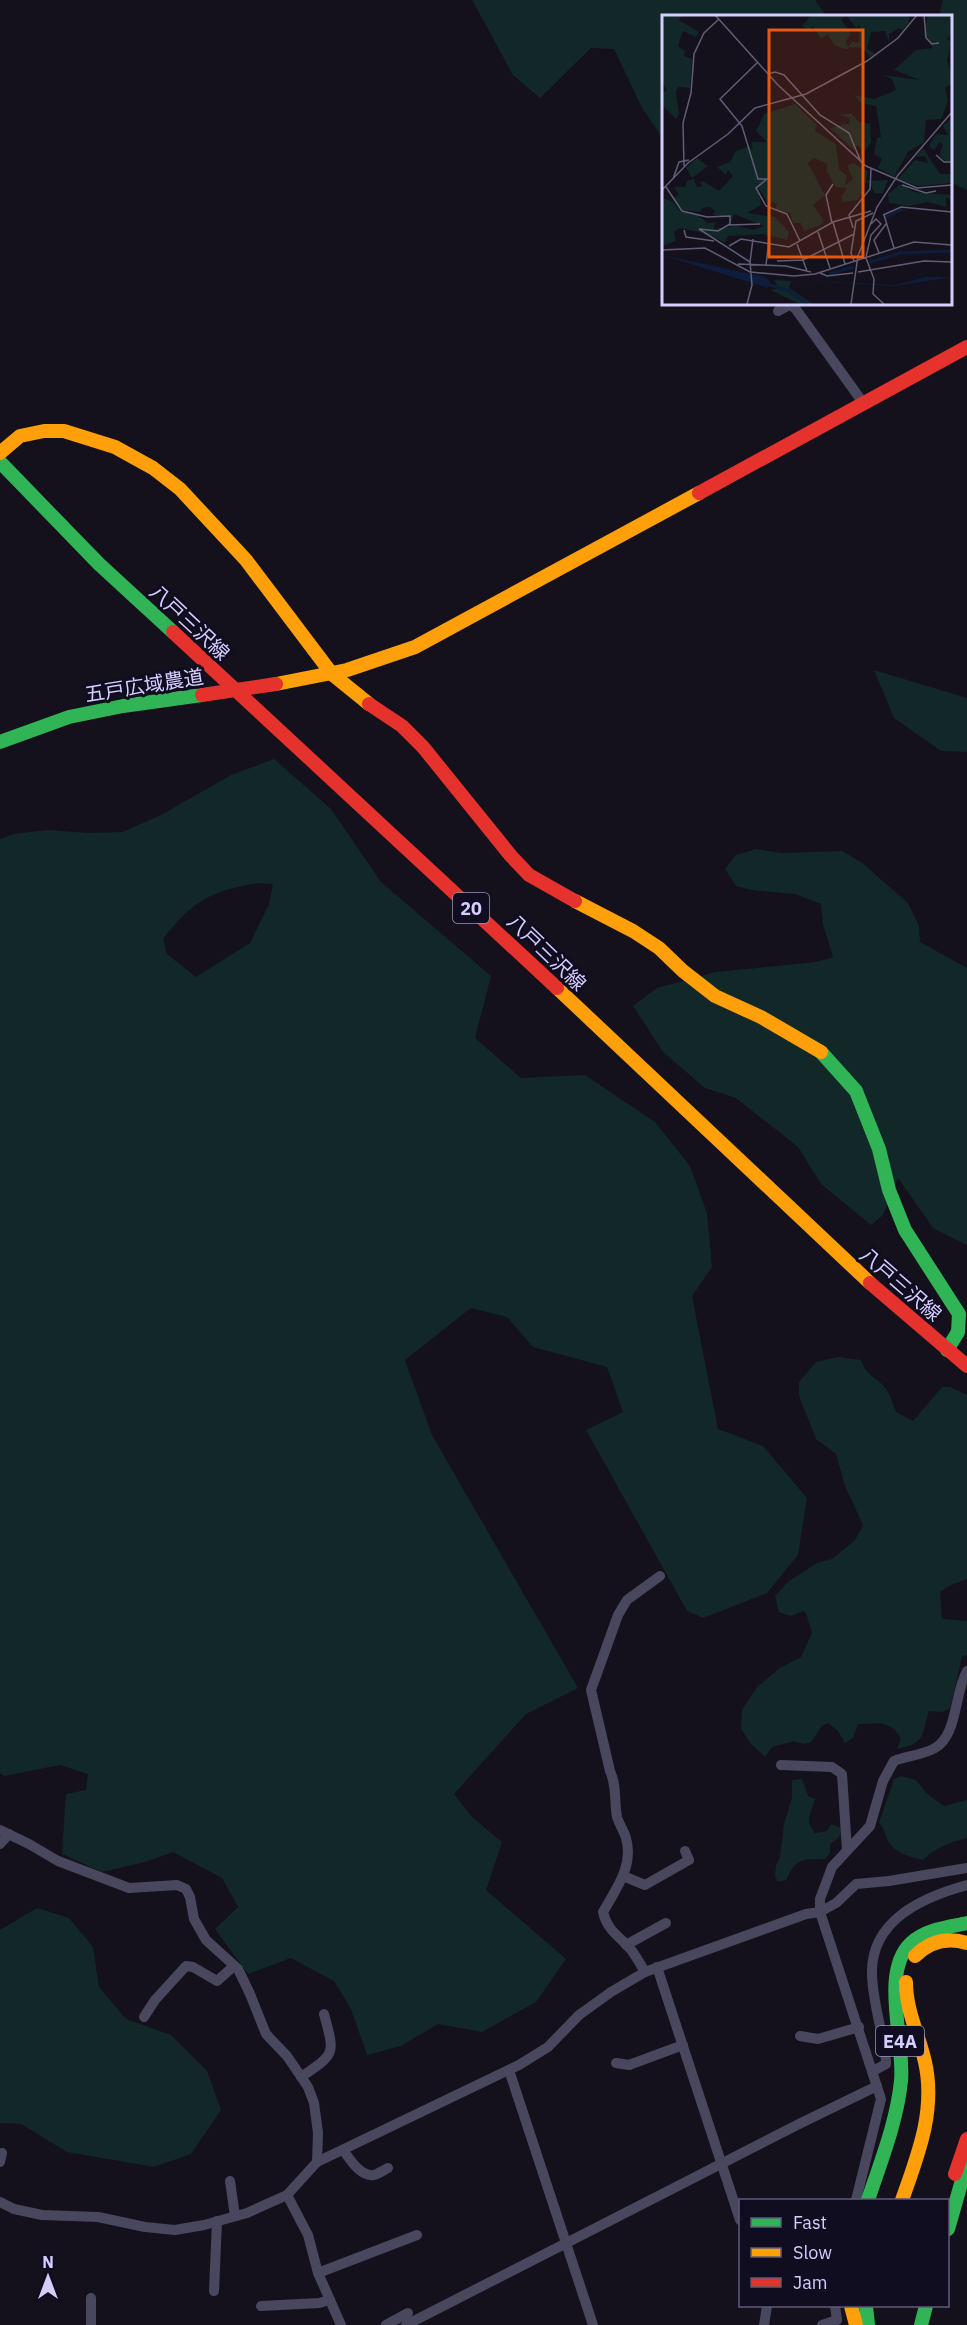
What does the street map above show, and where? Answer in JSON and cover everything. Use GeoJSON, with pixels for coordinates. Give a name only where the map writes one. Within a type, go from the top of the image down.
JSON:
{"type":"FeatureCollection","features":[{"type":"Feature","properties":{"kind":"main road","name":"五戸広域農道"},"geometry":{"type":"LineString","coordinates":[[0,742],[69,717],[123,706],[276,684],[332,674],[384,661],[415,647],[967,347]]}},
{"type":"Feature","properties":{"kind":"main road"},"geometry":{"type":"LineString","coordinates":[[0,453],[20,436],[44,431],[64,431],[115,447],[153,468],[180,489],[246,560],[332,674],[352,692],[402,726],[423,747],[511,856],[529,874],[551,889],[633,931],[659,948],[715,996],[761,1017],[821,1052],[856,1091],[879,1149],[889,1190],[906,1230],[959,1314],[958,1332],[947,1350]]}},
{"type":"Feature","properties":{"kind":"main road","name":"八戸三沢線"},"geometry":{"type":"LineString","coordinates":[[0,462],[99,564],[487,922],[860,1275],[967,1366]]}},
{"type":"Feature","properties":{"kind":"main road","name":"E4A"},"geometry":{"type":"LineString","coordinates":[[868,2199],[901,2081],[902,2056],[894,1991],[899,1960],[909,1945],[924,1933],[945,1925],[967,1923]]}},
{"type":"Feature","properties":{"kind":"main road","name":"E4A"},"geometry":{"type":"LineString","coordinates":[[903,2199],[925,2128],[930,2094],[926,2065],[907,2001],[908,1971],[915,1956],[927,1945],[945,1940],[967,1943]]}},
{"type":"Feature","properties":{"kind":"main road"},"geometry":{"type":"LineString","coordinates":[[949,2199],[964,2164],[967,2127]]}},
{"type":"Feature","properties":{"kind":"main road"},"geometry":{"type":"LineString","coordinates":[[949,2225],[961,2181],[967,2139]]}},
{"type":"Feature","properties":{"kind":"main road"},"geometry":{"type":"LineString","coordinates":[[850,2307],[856,2325]]}},
{"type":"Feature","properties":{"kind":"main road"},"geometry":{"type":"LineString","coordinates":[[866,2307],[868,2325]]}},
{"type":"Feature","properties":{"kind":"main road"},"geometry":{"type":"LineString","coordinates":[[914,2325],[922,2308]]}},
{"type":"Feature","properties":{"kind":"main road"},"geometry":{"type":"LineString","coordinates":[[921,2325],[922,2308]]}},
{"type":"Feature","properties":{"kind":"street"},"geometry":{"type":"LineString","coordinates":[[778,311],[789,304],[795,308],[864,404]]}},
{"type":"Feature","properties":{"kind":"street"},"geometry":{"type":"LineString","coordinates":[[645,1972],[626,1945],[612,1933],[603,1912],[623,1876],[628,1856],[626,1839],[617,1818],[615,1783],[610,1771],[591,1690],[622,1607],[641,1588],[660,1576]]}},
{"type":"Feature","properties":{"kind":"street"},"geometry":{"type":"LineString","coordinates":[[856,2199],[881,2099],[820,1912],[820,1899],[832,1867],[870,1826],[883,1782],[894,1761],[932,1750],[941,1744],[950,1731],[961,1682],[967,1671]]}},
{"type":"Feature","properties":{"kind":"street"},"geometry":{"type":"LineString","coordinates":[[781,1765],[832,1767],[842,1774],[847,1850]]}},
{"type":"Feature","properties":{"kind":"street"},"geometry":{"type":"LineString","coordinates":[[0,1844],[4,1832],[57,1861],[129,1888],[177,1885],[186,1889],[190,1897],[194,1919],[206,1940],[234,1966],[250,1994],[266,2034],[287,2056],[308,2087],[314,2103],[318,2133],[317,2162]]}},
{"type":"Feature","properties":{"kind":"street"},"geometry":{"type":"LineString","coordinates":[[623,1876],[645,1885],[689,1860],[685,1851]]}},
{"type":"Feature","properties":{"kind":"street"},"geometry":{"type":"LineString","coordinates":[[0,2202],[14,2209],[42,2215],[98,2217],[145,2227],[175,2230],[217,2221],[265,2206],[287,2195],[317,2162],[509,2070],[548,2047],[579,2015],[611,1992],[657,1966],[806,1914],[820,1912],[836,1903],[856,1884],[967,1868]]}},
{"type":"Feature","properties":{"kind":"street"},"geometry":{"type":"LineString","coordinates":[[873,2071],[886,2064],[872,1972],[873,1957],[886,1928],[908,1909],[939,1893],[967,1886]]}},
{"type":"Feature","properties":{"kind":"street"},"geometry":{"type":"LineString","coordinates":[[626,1945],[666,1923]]}},
{"type":"Feature","properties":{"kind":"street"},"geometry":{"type":"LineString","coordinates":[[144,2016],[155,2000],[186,1966],[193,1967],[217,1981],[234,1966]]}},
{"type":"Feature","properties":{"kind":"street"},"geometry":{"type":"LineString","coordinates":[[657,1966],[739,2214]]}},
{"type":"Feature","properties":{"kind":"street"},"geometry":{"type":"LineString","coordinates":[[301,2076],[328,2058],[333,2045],[324,2014]]}},
{"type":"Feature","properties":{"kind":"street"},"geometry":{"type":"LineString","coordinates":[[800,2036],[818,2039],[859,2027]]}},
{"type":"Feature","properties":{"kind":"street"},"geometry":{"type":"LineString","coordinates":[[616,2063],[629,2065],[683,2045]]}},
{"type":"Feature","properties":{"kind":"street"},"geometry":{"type":"LineString","coordinates":[[509,2070],[593,2325]]}},
{"type":"Feature","properties":{"kind":"street"},"geometry":{"type":"LineString","coordinates":[[406,2325],[877,2086]]}},
{"type":"Feature","properties":{"kind":"street"},"geometry":{"type":"LineString","coordinates":[[343,2150],[359,2170],[367,2174],[374,2175],[388,2168]]}},
{"type":"Feature","properties":{"kind":"street"},"geometry":{"type":"LineString","coordinates":[[230,2181],[235,2216]]}},
{"type":"Feature","properties":{"kind":"street"},"geometry":{"type":"LineString","coordinates":[[287,2195],[308,2235],[318,2273],[341,2325]]}},
{"type":"Feature","properties":{"kind":"street"},"geometry":{"type":"LineString","coordinates":[[214,2291],[217,2221]]}},
{"type":"Feature","properties":{"kind":"street"},"geometry":{"type":"LineString","coordinates":[[318,2273],[417,2235]]}},
{"type":"Feature","properties":{"kind":"street"},"geometry":{"type":"LineString","coordinates":[[91,2298],[91,2325]]}},
{"type":"Feature","properties":{"kind":"street"},"geometry":{"type":"LineString","coordinates":[[261,2306],[319,2304],[330,2300]]}},
{"type":"Feature","properties":{"kind":"street"},"geometry":{"type":"LineString","coordinates":[[764,2325],[767,2307]]}},
{"type":"Feature","properties":{"kind":"street"},"geometry":{"type":"LineString","coordinates":[[822,2325],[837,2320],[836,2307]]}},
{"type":"Feature","properties":{"kind":"street"},"geometry":{"type":"LineString","coordinates":[[386,2325],[408,2313]]}},
{"type":"Feature","properties":{"kind":"green space"},"geometry":{"type":"Polygon","coordinates":[[[472,0],[815,0],[825,15],[662,15],[662,137],[642,108],[614,49],[591,48],[540,98],[513,75],[472,0]]]}},
{"type":"Feature","properties":{"kind":"green space"},"geometry":{"type":"Polygon","coordinates":[[[943,0],[967,0],[967,190],[952,183],[952,15],[939,15],[943,0]]]}},
{"type":"Feature","properties":{"kind":"green space"},"geometry":{"type":"Polygon","coordinates":[[[874,670],[967,698],[967,752],[941,751],[894,718],[874,670]]]}},
{"type":"Feature","properties":{"kind":"green space"},"geometry":{"type":"Polygon","coordinates":[[[274,759],[331,809],[381,882],[491,976],[475,1038],[521,1078],[585,1075],[655,1122],[690,1166],[707,1213],[712,1267],[692,1296],[718,1429],[763,1446],[807,1498],[798,1555],[767,1593],[703,1618],[687,1611],[586,1430],[623,1412],[607,1367],[533,1347],[507,1317],[471,1308],[405,1360],[432,1435],[578,1688],[526,1714],[454,1794],[473,1818],[502,1842],[486,1890],[566,1959],[536,2002],[482,2032],[438,2024],[401,2046],[367,2055],[351,2009],[334,1981],[291,1958],[248,1974],[215,1929],[238,1907],[222,1878],[173,1852],[145,1862],[102,1872],[62,1854],[66,1794],[86,1790],[88,1774],[60,1765],[4,1776],[0,1773],[0,839],[14,834],[47,830],[89,833],[122,832],[161,815],[231,775],[274,759]],[[257,883],[227,890],[193,907],[183,915],[163,939],[167,954],[196,977],[250,943],[269,904],[273,884],[257,883]]]}},
{"type":"Feature","properties":{"kind":"green space"},"geometry":{"type":"Polygon","coordinates":[[[756,849],[781,853],[842,851],[861,862],[908,903],[919,926],[920,942],[967,968],[967,1245],[933,1228],[898,1178],[883,1215],[871,1225],[821,1184],[798,1147],[736,1098],[705,1088],[663,1052],[633,1006],[657,988],[716,972],[816,962],[833,957],[823,924],[821,904],[795,894],[751,890],[736,886],[725,869],[736,855],[756,849]]]}},
{"type":"Feature","properties":{"kind":"green space"},"geometry":{"type":"Polygon","coordinates":[[[838,1357],[861,1360],[869,1374],[886,1389],[896,1412],[913,1421],[942,1387],[950,1387],[967,1395],[967,1579],[940,1592],[942,1619],[967,1621],[967,1655],[962,1657],[950,1708],[943,1712],[929,1711],[921,1737],[913,1744],[897,1749],[901,1739],[897,1733],[888,1725],[877,1723],[858,1724],[853,1738],[845,1743],[838,1731],[828,1723],[822,1726],[811,1742],[803,1744],[794,1741],[772,1747],[765,1757],[751,1744],[741,1729],[742,1710],[757,1687],[780,1668],[801,1657],[812,1633],[806,1613],[803,1611],[791,1616],[779,1612],[775,1596],[789,1581],[817,1563],[832,1559],[855,1540],[863,1525],[845,1486],[836,1454],[816,1439],[799,1396],[799,1382],[816,1362],[838,1357]]]}},
{"type":"Feature","properties":{"kind":"green space"},"geometry":{"type":"Polygon","coordinates":[[[901,1776],[916,1780],[926,1793],[944,1806],[967,1800],[967,1838],[943,1846],[923,1860],[895,1849],[879,1823],[894,1779],[901,1776]]]}},
{"type":"Feature","properties":{"kind":"green space"},"geometry":{"type":"Polygon","coordinates":[[[802,1779],[808,1796],[815,1799],[809,1820],[815,1833],[827,1831],[831,1824],[842,1828],[838,1838],[830,1844],[830,1853],[825,1859],[801,1861],[793,1867],[786,1880],[778,1882],[775,1876],[776,1865],[780,1857],[784,1824],[792,1798],[792,1780],[802,1779]]]}},
{"type":"Feature","properties":{"kind":"green space"},"geometry":{"type":"Polygon","coordinates":[[[37,1908],[69,1918],[93,1947],[99,1987],[126,2019],[171,2035],[207,2071],[221,2110],[191,2154],[154,2167],[67,2152],[21,2124],[0,2123],[0,1930],[37,1908]]]}},
{"type":"Feature","properties":{"kind":"traffic: fast"},"geometry":{"type":"LineString","coordinates":[[0,462],[99,564],[173,632]]}},
{"type":"Feature","properties":{"kind":"traffic: fast"},"geometry":{"type":"LineString","coordinates":[[0,742],[69,717],[123,706],[202,695]]}},
{"type":"Feature","properties":{"kind":"traffic: fast"},"geometry":{"type":"LineString","coordinates":[[821,1052],[856,1091],[879,1149],[889,1190],[905,1230],[959,1314],[958,1332],[947,1350]]}},
{"type":"Feature","properties":{"kind":"traffic: fast"},"geometry":{"type":"LineString","coordinates":[[868,2199],[888,2141],[899,2096],[901,2065],[895,1989],[902,1956],[917,1938],[938,1929],[967,1923]]}},
{"type":"Feature","properties":{"kind":"traffic: fast"},"geometry":{"type":"LineString","coordinates":[[949,2226],[967,2163]]}},
{"type":"Feature","properties":{"kind":"traffic: fast"},"geometry":{"type":"LineString","coordinates":[[866,2307],[868,2325]]}},
{"type":"Feature","properties":{"kind":"traffic: fast"},"geometry":{"type":"LineString","coordinates":[[921,2325],[926,2307]]}},
{"type":"Feature","properties":{"kind":"traffic: slow"},"geometry":{"type":"LineString","coordinates":[[0,453],[20,436],[44,431],[64,431],[115,447],[153,468],[180,489],[246,560],[332,674],[369,704]]}},
{"type":"Feature","properties":{"kind":"traffic: slow"},"geometry":{"type":"LineString","coordinates":[[276,684],[347,670],[415,647],[699,493]]}},
{"type":"Feature","properties":{"kind":"traffic: slow"},"geometry":{"type":"LineString","coordinates":[[575,901],[633,931],[659,948],[683,971],[715,996],[761,1017],[821,1052]]}},
{"type":"Feature","properties":{"kind":"traffic: slow"},"geometry":{"type":"LineString","coordinates":[[557,988],[870,1283]]}},
{"type":"Feature","properties":{"kind":"traffic: slow"},"geometry":{"type":"LineString","coordinates":[[915,1956],[939,1942],[953,1940],[967,1943]]}},
{"type":"Feature","properties":{"kind":"traffic: slow"},"geometry":{"type":"LineString","coordinates":[[902,2199],[924,2132],[928,2097],[925,2062],[910,2013],[906,1982]]}},
{"type":"Feature","properties":{"kind":"traffic: slow"},"geometry":{"type":"LineString","coordinates":[[851,2307],[856,2325]]}},
{"type":"Feature","properties":{"kind":"traffic: jam"},"geometry":{"type":"LineString","coordinates":[[699,493],[967,347]]}},
{"type":"Feature","properties":{"kind":"traffic: jam"},"geometry":{"type":"LineString","coordinates":[[173,632],[557,988]]}},
{"type":"Feature","properties":{"kind":"traffic: jam"},"geometry":{"type":"LineString","coordinates":[[202,695],[276,684]]}},
{"type":"Feature","properties":{"kind":"traffic: jam"},"geometry":{"type":"LineString","coordinates":[[369,704],[402,726],[423,747],[529,875],[575,901]]}},
{"type":"Feature","properties":{"kind":"traffic: jam"},"geometry":{"type":"LineString","coordinates":[[870,1283],[967,1366]]}},
{"type":"Feature","properties":{"kind":"traffic: jam"},"geometry":{"type":"LineString","coordinates":[[955,2174],[967,2139]]}}]}
